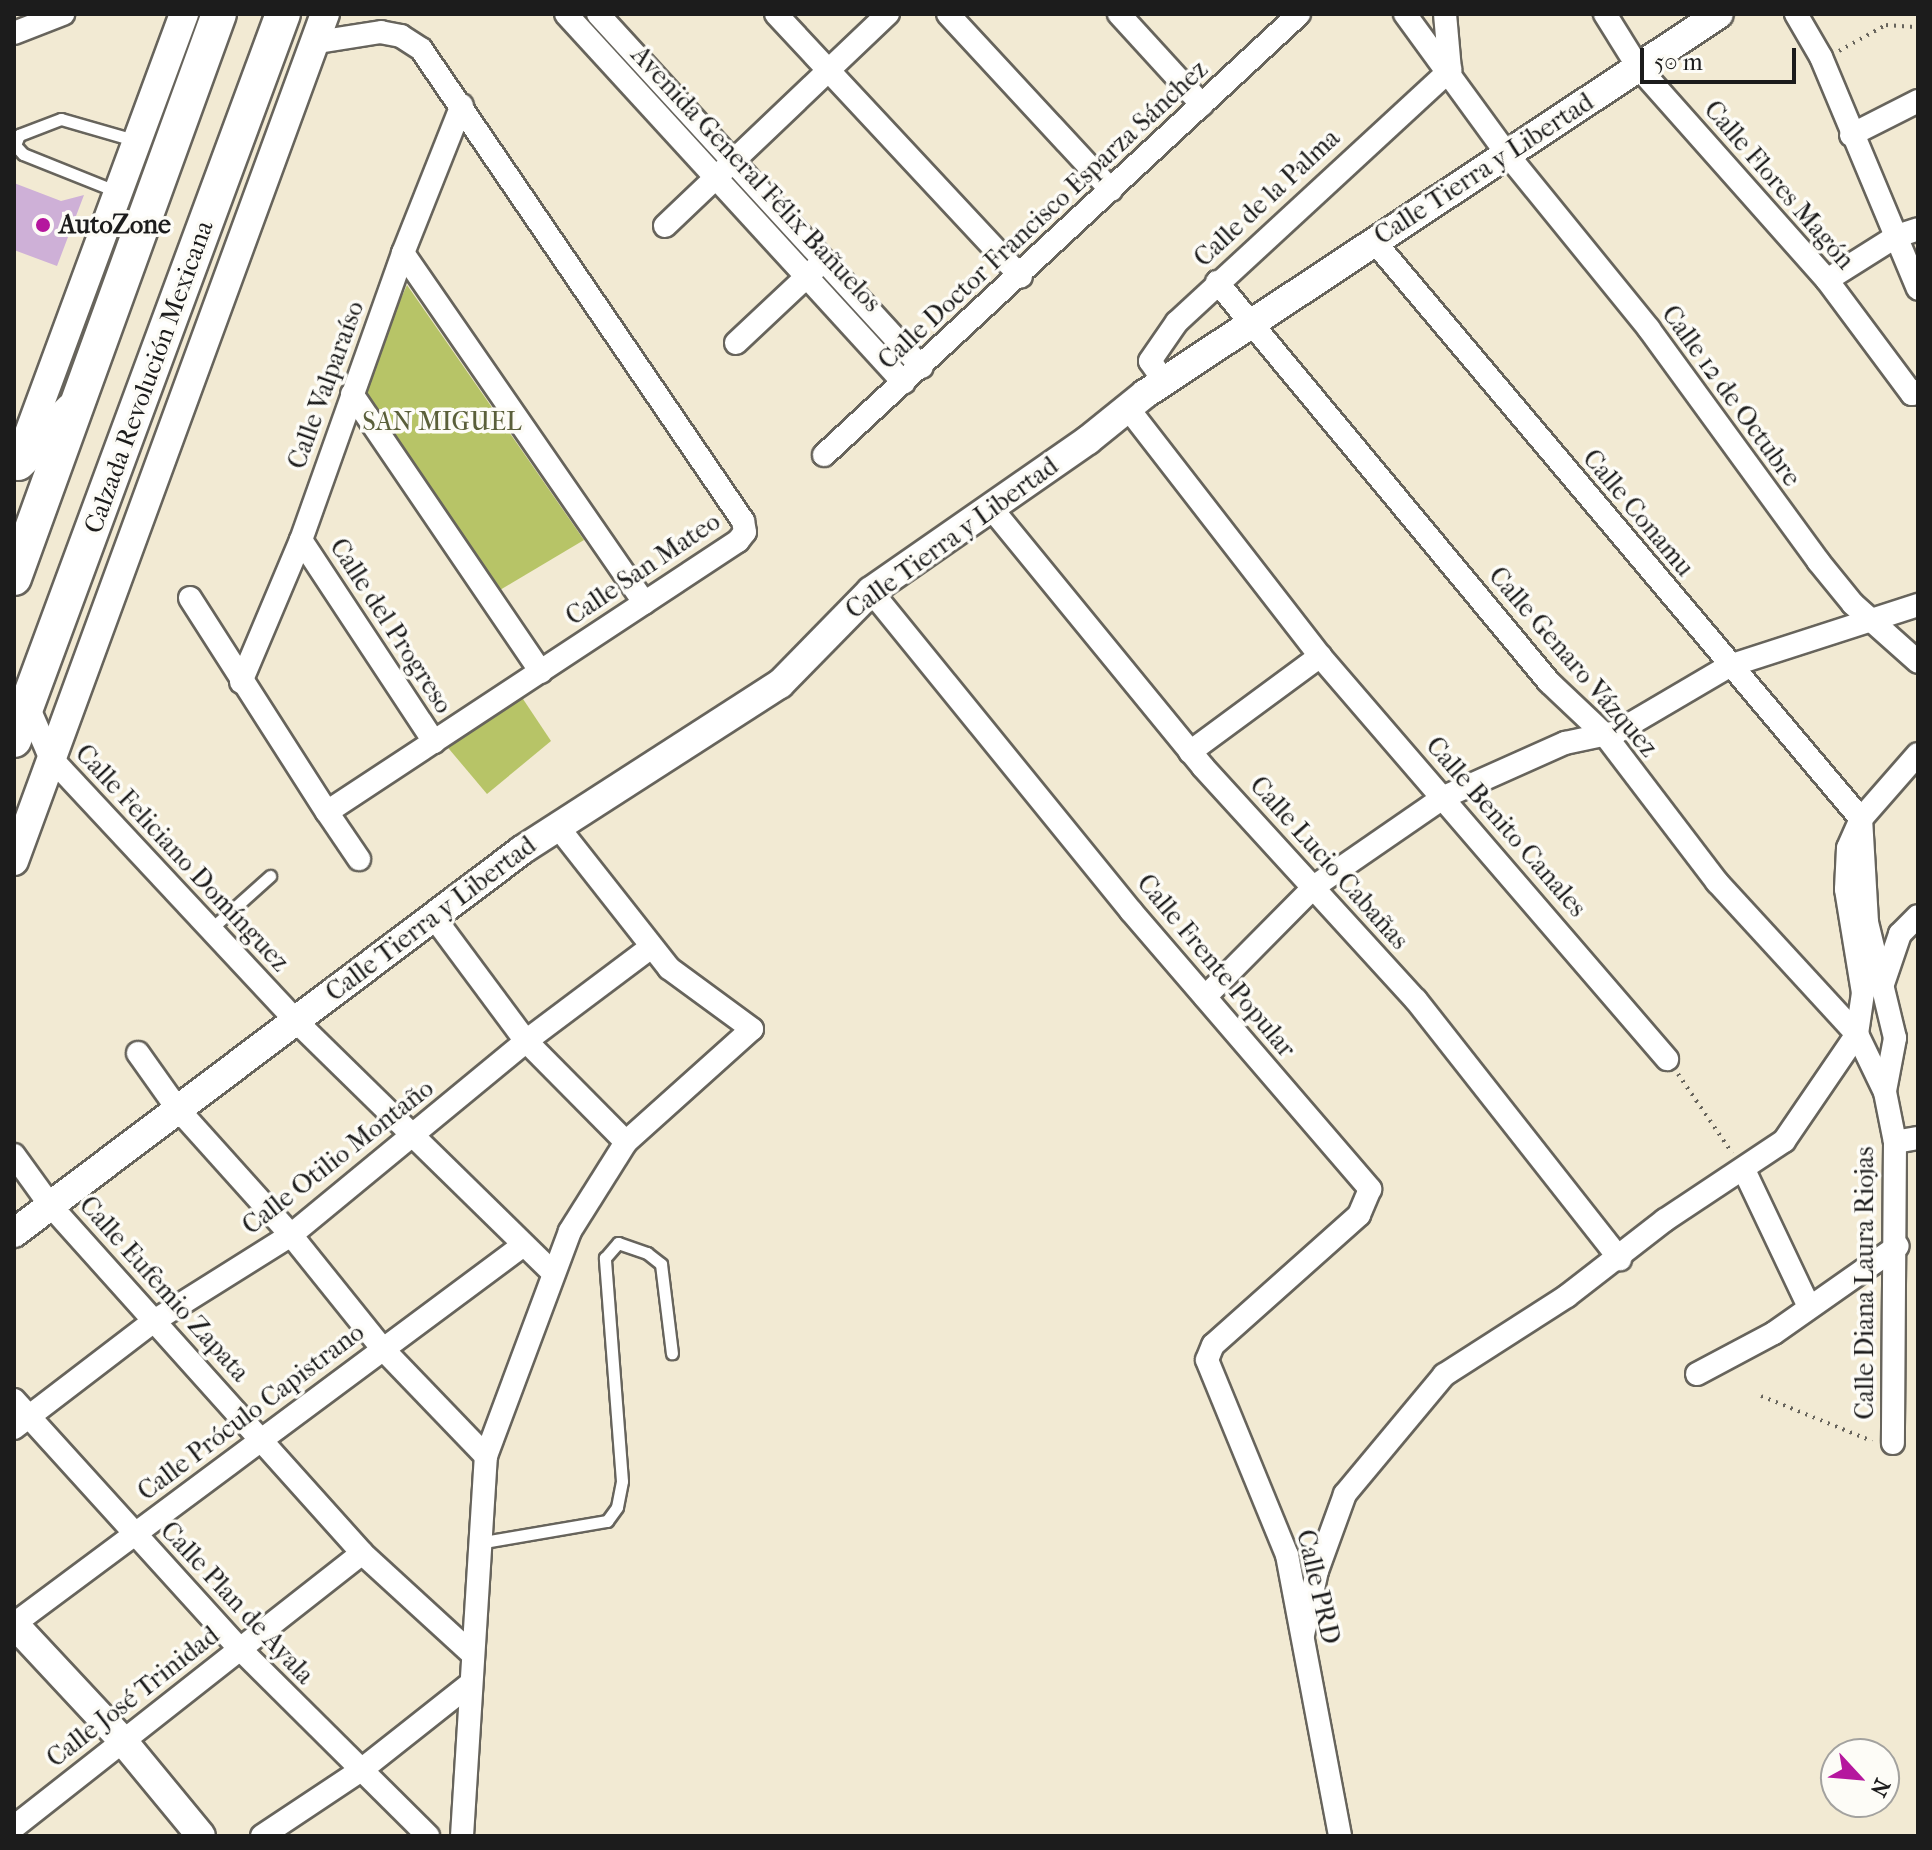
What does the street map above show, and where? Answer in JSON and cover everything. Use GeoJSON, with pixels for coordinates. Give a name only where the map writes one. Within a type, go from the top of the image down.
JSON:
{"type":"FeatureCollection","features":[{"type":"Feature","properties":{"kind":"main road"},"geometry":{"type":"LineString","coordinates":[[14,578],[219,14]]}},
{"type":"Feature","properties":{"kind":"main road","name":"Calzada Revolución Mexicana"},"geometry":{"type":"LineString","coordinates":[[14,740],[283,14]]}},
{"type":"Feature","properties":{"kind":"main road"},"geometry":{"type":"LineString","coordinates":[[16,468],[77,405]]}},
{"type":"Feature","properties":{"kind":"street"},"geometry":{"type":"LineString","coordinates":[[16,468],[184,14]]}},
{"type":"Feature","properties":{"kind":"street"},"geometry":{"type":"LineString","coordinates":[[14,861],[325,14]]}},
{"type":"Feature","properties":{"kind":"street","name":"Avenida General Félix Bañuelos"},"geometry":{"type":"LineString","coordinates":[[566,14],[724,170],[816,268],[922,367]]}},
{"type":"Feature","properties":{"kind":"street","name":"Avenida General Félix Bañuelos"},"geometry":{"type":"LineString","coordinates":[[598,14],[724,170]]}},
{"type":"Feature","properties":{"kind":"street"},"geometry":{"type":"LineString","coordinates":[[776,14],[1021,277]]}},
{"type":"Feature","properties":{"kind":"street"},"geometry":{"type":"LineString","coordinates":[[665,226],[888,14]]}},
{"type":"Feature","properties":{"kind":"street"},"geometry":{"type":"LineString","coordinates":[[948,14],[1111,190]]}},
{"type":"Feature","properties":{"kind":"street"},"geometry":{"type":"LineString","coordinates":[[1119,14],[1202,105]]}},
{"type":"Feature","properties":{"kind":"street","name":"Calle 12 de Octubre"},"geometry":{"type":"LineString","coordinates":[[1405,14],[1450,70],[1507,154],[1649,329],[1818,561],[1872,623],[1918,662]]}},
{"type":"Feature","properties":{"kind":"street"},"geometry":{"type":"LineString","coordinates":[[1445,14],[1450,70]]}},
{"type":"Feature","properties":{"kind":"street","name":"Calle Flores Magón"},"geometry":{"type":"LineString","coordinates":[[1605,14],[1638,67],[1827,280],[1915,392]]}},
{"type":"Feature","properties":{"kind":"street","name":"Calle Tierra y Libertad"},"geometry":{"type":"LineString","coordinates":[[14,1233],[433,916],[558,827],[780,684],[871,591],[992,509],[1127,407],[1719,14]]}},
{"type":"Feature","properties":{"kind":"street"},"geometry":{"type":"LineString","coordinates":[[1796,14],[1821,57],[1851,135],[1908,232],[1918,289]]}},
{"type":"Feature","properties":{"kind":"street"},"geometry":{"type":"LineString","coordinates":[[14,33],[52,16]]}},
{"type":"Feature","properties":{"kind":"street","name":"Calle Doctor Francisco Esparza Sánchez"},"geometry":{"type":"LineString","coordinates":[[824,455],[1021,277],[1293,16]]}},
{"type":"Feature","properties":{"kind":"street","name":"Calle San Mateo"},"geometry":{"type":"LineString","coordinates":[[317,42],[381,32],[401,36],[421,49],[743,521],[745,532],[738,541],[327,812]]}},
{"type":"Feature","properties":{"kind":"street","name":"Calle de la Palma"},"geometry":{"type":"LineString","coordinates":[[1164,381],[1150,361],[1177,322],[1450,70]]}},
{"type":"Feature","properties":{"kind":"street"},"geometry":{"type":"LineString","coordinates":[[1851,135],[1918,101]]}},
{"type":"Feature","properties":{"kind":"street","name":"Calle Valparaíso"},"geometry":{"type":"LineString","coordinates":[[241,682],[301,540],[403,253],[462,105]]}},
{"type":"Feature","properties":{"kind":"street"},"geometry":{"type":"LineString","coordinates":[[1827,280],[1908,232]]}},
{"type":"Feature","properties":{"kind":"street","name":"Calle Conamu"},"geometry":{"type":"LineString","coordinates":[[1374,241],[1861,819]]}},
{"type":"Feature","properties":{"kind":"street"},"geometry":{"type":"LineString","coordinates":[[403,253],[644,603]]}},
{"type":"Feature","properties":{"kind":"street"},"geometry":{"type":"LineString","coordinates":[[736,343],[816,268]]}},
{"type":"Feature","properties":{"kind":"street","name":"Avenida General Félix Bañuelos"},"geometry":{"type":"LineString","coordinates":[[816,268],[904,383]]}},
{"type":"Feature","properties":{"kind":"street","name":"Calle Genaro Vázquez"},"geometry":{"type":"LineString","coordinates":[[1217,282],[1549,682],[1605,735],[1717,882],[1857,1034]]}},
{"type":"Feature","properties":{"kind":"street"},"geometry":{"type":"LineString","coordinates":[[352,394],[541,672]]}},
{"type":"Feature","properties":{"kind":"street","name":"Calle Benito Canales"},"geometry":{"type":"LineString","coordinates":[[1127,407],[1320,656],[1667,1059]]}},
{"type":"Feature","properties":{"kind":"street","name":"Calle Lucio Cabañas"},"geometry":{"type":"LineString","coordinates":[[992,509],[1190,752],[1315,886],[1498,1098],[1620,1259]]}},
{"type":"Feature","properties":{"kind":"street","name":"Calle del Progreso"},"geometry":{"type":"LineString","coordinates":[[301,540],[434,742]]}},
{"type":"Feature","properties":{"kind":"street","name":"Calle Frente Popular"},"geometry":{"type":"LineString","coordinates":[[871,591],[1205,997],[1370,1189],[1359,1215],[1213,1345],[1207,1360]]}},
{"type":"Feature","properties":{"kind":"street"},"geometry":{"type":"LineString","coordinates":[[190,598],[241,682],[359,859]]}},
{"type":"Feature","properties":{"kind":"street"},"geometry":{"type":"LineString","coordinates":[[1205,997],[1315,886],[1444,797],[1565,743],[1605,735],[1729,666],[1872,623],[1918,605]]}},
{"type":"Feature","properties":{"kind":"street"},"geometry":{"type":"LineString","coordinates":[[1190,752],[1320,656]]}},
{"type":"Feature","properties":{"kind":"street","name":"Calle Feliciano Domínguez"},"geometry":{"type":"LineString","coordinates":[[27,704],[50,757],[295,1020],[522,1246],[553,1273]]}},
{"type":"Feature","properties":{"kind":"street"},"geometry":{"type":"LineString","coordinates":[[1303,1635],[1317,1571],[1345,1494],[1444,1375],[1620,1259],[1665,1220],[1784,1141],[1857,1034],[1863,993],[1846,889],[1848,848],[1861,819],[1918,754]]}},
{"type":"Feature","properties":{"kind":"street"},"geometry":{"type":"LineString","coordinates":[[1861,819],[1867,922],[1895,1038],[1885,1092]]}},
{"type":"Feature","properties":{"kind":"street"},"geometry":{"type":"LineString","coordinates":[[462,1836],[470,1652],[486,1456],[570,1231],[626,1142],[752,1029],[690,987],[650,948],[558,827]]}},
{"type":"Feature","properties":{"kind":"street"},"geometry":{"type":"LineString","coordinates":[[433,916],[526,1041],[626,1142]]}},
{"type":"Feature","properties":{"kind":"street"},"geometry":{"type":"LineString","coordinates":[[1883,986],[1900,934],[1918,916]]}},
{"type":"Feature","properties":{"kind":"street","name":"Calle Otilio Montaño"},"geometry":{"type":"LineString","coordinates":[[19,1415],[154,1321],[291,1235],[526,1041],[650,948]]}},
{"type":"Feature","properties":{"kind":"street","name":"Calle Diana Laura Riojas"},"geometry":{"type":"LineString","coordinates":[[1857,1034],[1885,1092],[1895,1142],[1898,1246],[1893,1443]]}},
{"type":"Feature","properties":{"kind":"street"},"geometry":{"type":"LineString","coordinates":[[138,1053],[177,1108],[291,1235],[382,1348],[486,1456]]}},
{"type":"Feature","properties":{"kind":"street"},"geometry":{"type":"LineString","coordinates":[[1895,1142],[1918,1138]]}},
{"type":"Feature","properties":{"kind":"street","name":"Calle Eufemio Zapata"},"geometry":{"type":"LineString","coordinates":[[14,1155],[50,1205],[362,1553],[470,1652]]}},
{"type":"Feature","properties":{"kind":"street"},"geometry":{"type":"LineString","coordinates":[[1744,1170],[1809,1307]]}},
{"type":"Feature","properties":{"kind":"street","name":"Calle Próculo Capistrano"},"geometry":{"type":"LineString","coordinates":[[14,1624],[522,1246]]}},
{"type":"Feature","properties":{"kind":"street"},"geometry":{"type":"LineString","coordinates":[[1697,1374],[1774,1333],[1898,1246]]}},
{"type":"Feature","properties":{"kind":"street","name":"Calle PRD"},"geometry":{"type":"LineString","coordinates":[[1207,1360],[1287,1555],[1340,1836]]}},
{"type":"Feature","properties":{"kind":"street","name":"Calle Plan de Ayala"},"geometry":{"type":"LineString","coordinates":[[19,1415],[240,1649],[428,1836]]}},
{"type":"Feature","properties":{"kind":"street","name":"Calle José Trinidad"},"geometry":{"type":"LineString","coordinates":[[14,1827],[362,1553]]}},
{"type":"Feature","properties":{"kind":"street"},"geometry":{"type":"LineString","coordinates":[[14,1624],[122,1740],[201,1836]]}},
{"type":"Feature","properties":{"kind":"street"},"geometry":{"type":"LineString","coordinates":[[262,1836],[360,1771],[470,1684]]}},
{"type":"Feature","properties":{"kind":"lane"},"geometry":{"type":"LineString","coordinates":[[118,192],[23,154],[15,145],[19,135],[61,119],[137,141]]}},
{"type":"Feature","properties":{"kind":"lane"},"geometry":{"type":"LineString","coordinates":[[212,928],[270,876]]}},
{"type":"Feature","properties":{"kind":"lane"},"geometry":{"type":"LineString","coordinates":[[478,1543],[607,1521],[617,1507],[622,1481],[605,1258],[618,1243],[647,1253],[661,1264],[672,1353]]}},
{"type":"Feature","properties":{"kind":"path"},"geometry":{"type":"LineString","coordinates":[[1821,57],[1886,25],[1918,27]]}},
{"type":"Feature","properties":{"kind":"path"},"geometry":{"type":"LineString","coordinates":[[1667,1059],[1744,1170]]}},
{"type":"Feature","properties":{"kind":"path"},"geometry":{"type":"LineString","coordinates":[[1761,1396],[1864,1440],[1893,1443]]}},
{"type":"Feature","properties":{"kind":"green space","name":"SAN MIGUEL"},"geometry":{"type":"Polygon","coordinates":[[[407,285],[584,540],[500,590],[360,390],[407,285]]]}},
{"type":"Feature","properties":{"kind":"green space"},"geometry":{"type":"Polygon","coordinates":[[[521,696],[551,741],[487,794],[444,743],[521,696]]]}},
{"type":"Feature","properties":{"kind":"building","name":"AutoZone"},"geometry":{"type":"Polygon","coordinates":[[[14,183],[61,201],[84,195],[57,266],[14,250],[14,183]]]}},
{"type":"Feature","properties":{"kind":"place","name":"AutoZone"},"geometry":{"type":"Point","coordinates":[43,225]}}]}
